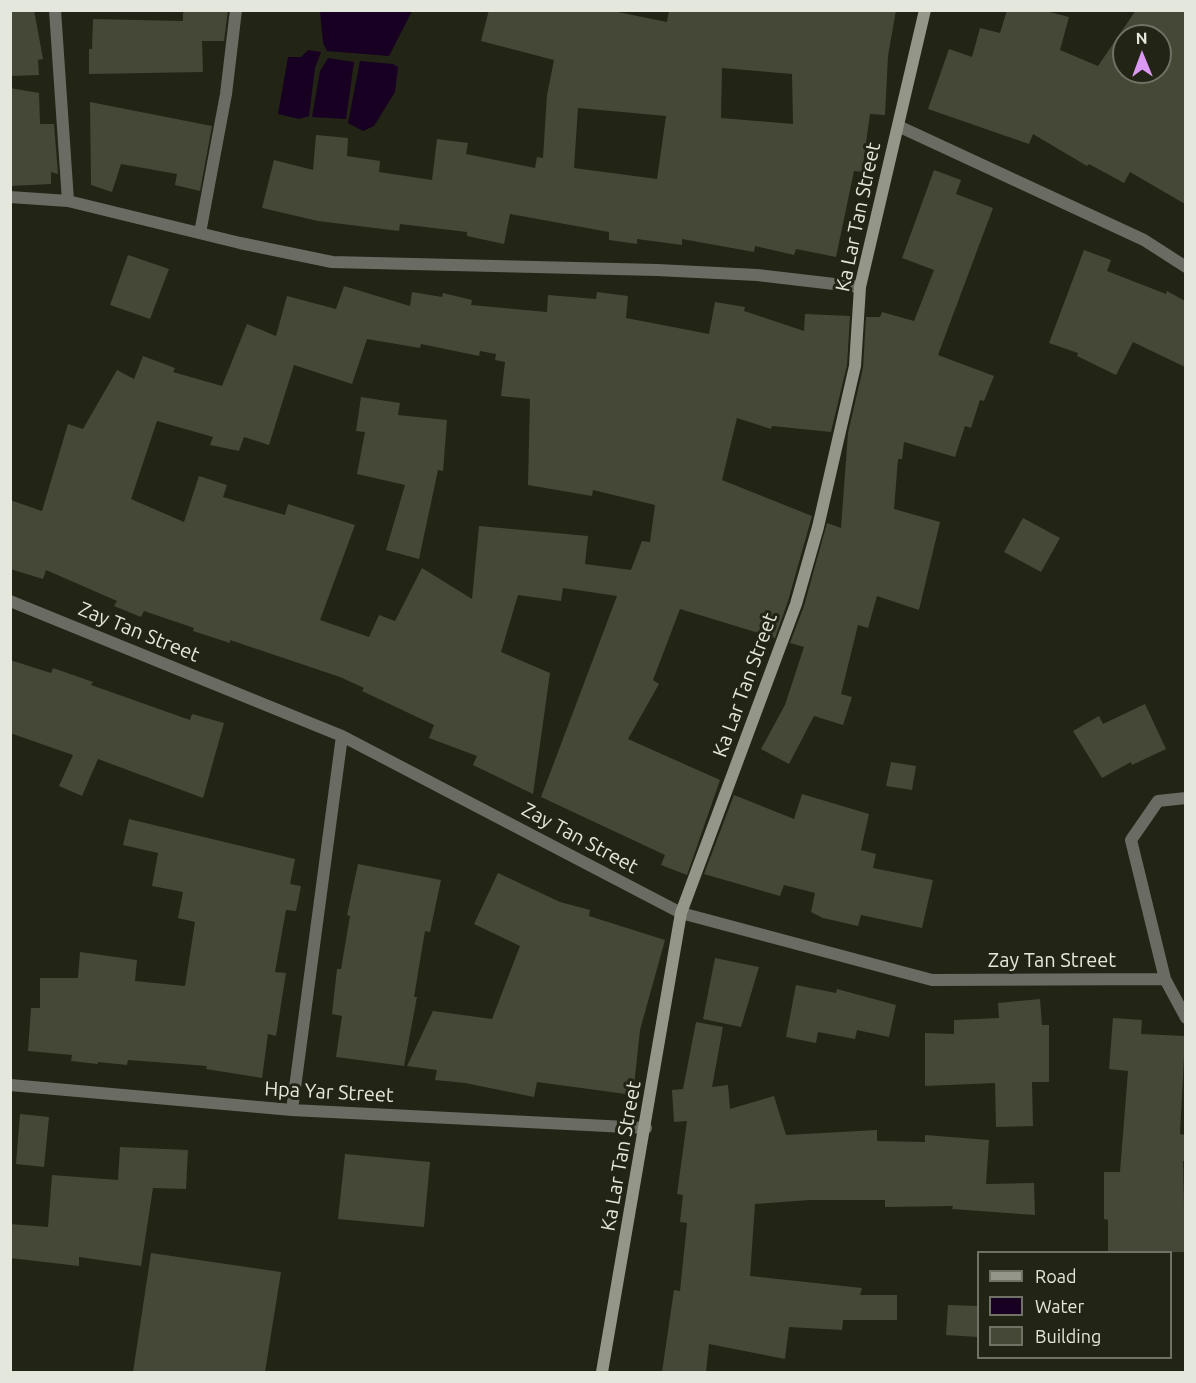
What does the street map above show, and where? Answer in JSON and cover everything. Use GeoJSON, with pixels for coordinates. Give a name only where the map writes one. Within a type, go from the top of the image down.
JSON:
{"type":"FeatureCollection","features":[{"type":"Feature","properties":{"kind":"street"},"geometry":{"type":"LineString","coordinates":[[55,10],[68,201]]}},
{"type":"Feature","properties":{"kind":"street"},"geometry":{"type":"LineString","coordinates":[[200,233],[226,94],[236,10]]}},
{"type":"Feature","properties":{"kind":"street","name":"Ka Lar Tan Street"},"geometry":{"type":"LineString","coordinates":[[602,1372],[646,1128],[681,913],[802,582],[839,447],[855,366],[860,287],[925,10]]}},
{"type":"Feature","properties":{"kind":"street"},"geometry":{"type":"LineString","coordinates":[[898,126],[1144,240],[1185,267]]}},
{"type":"Feature","properties":{"kind":"street"},"geometry":{"type":"LineString","coordinates":[[10,197],[68,201],[332,262],[702,272],[757,275],[860,287]]}},
{"type":"Feature","properties":{"kind":"street","name":"Zay Tan Street"},"geometry":{"type":"LineString","coordinates":[[10,602],[342,736],[681,913],[932,980],[1165,979]]}},
{"type":"Feature","properties":{"kind":"street"},"geometry":{"type":"LineString","coordinates":[[292,1110],[342,736]]}},
{"type":"Feature","properties":{"kind":"street"},"geometry":{"type":"LineString","coordinates":[[1185,798],[1158,801],[1131,840],[1165,979],[1185,1018]]}},
{"type":"Feature","properties":{"kind":"street","name":"Hpa Yar Street"},"geometry":{"type":"LineString","coordinates":[[10,1085],[292,1110],[646,1128]]}},
{"type":"Feature","properties":{"kind":"water"},"geometry":{"type":"Polygon","coordinates":[[[320,10],[412,11],[389,56],[327,51],[323,43],[320,10]]]}},
{"type":"Feature","properties":{"kind":"water"},"geometry":{"type":"Polygon","coordinates":[[[308,50],[321,52],[315,68],[309,116],[299,119],[278,114],[288,57],[301,57],[308,50]]]}},
{"type":"Feature","properties":{"kind":"water"},"geometry":{"type":"Polygon","coordinates":[[[328,58],[354,62],[346,119],[312,117],[320,71],[328,58]]]}},
{"type":"Feature","properties":{"kind":"water"},"geometry":{"type":"Polygon","coordinates":[[[360,61],[393,64],[398,67],[395,92],[374,126],[363,131],[348,123],[360,61]]]}},
{"type":"Feature","properties":{"kind":"building"},"geometry":{"type":"Polygon","coordinates":[[[10,10],[34,10],[43,59],[38,60],[39,75],[10,76],[10,10]]]}},
{"type":"Feature","properties":{"kind":"building"},"geometry":{"type":"Polygon","coordinates":[[[186,10],[228,10],[224,41],[202,41],[203,72],[89,74],[89,49],[92,49],[93,19],[183,21],[183,13],[186,10]]]}},
{"type":"Feature","properties":{"kind":"building"},"geometry":{"type":"Polygon","coordinates":[[[489,10],[608,10],[667,22],[669,10],[896,10],[888,56],[885,115],[870,114],[862,172],[854,171],[836,257],[796,249],[794,255],[755,246],[754,252],[682,239],[682,245],[637,239],[637,244],[609,240],[609,232],[510,214],[504,244],[467,236],[467,232],[400,224],[399,231],[318,221],[262,208],[274,160],[313,170],[316,135],[348,138],[347,156],[380,161],[379,172],[432,180],[437,139],[468,143],[466,154],[535,168],[537,157],[543,158],[547,95],[554,60],[481,41],[489,10]],[[722,68],[721,118],[793,124],[792,74],[722,68]],[[578,108],[574,168],[657,179],[666,116],[578,108]]]}},
{"type":"Feature","properties":{"kind":"building"},"geometry":{"type":"Polygon","coordinates":[[[1007,10],[1042,10],[1069,17],[1060,50],[1098,66],[1112,45],[1112,84],[1172,84],[1172,24],[1126,24],[1136,10],[1185,10],[1185,204],[1130,172],[1124,183],[1089,164],[1087,166],[1033,134],[1029,144],[928,109],[949,49],[972,57],[980,28],[1000,33],[1007,10]]]}},
{"type":"Feature","properties":{"kind":"building"},"geometry":{"type":"Polygon","coordinates":[[[10,88],[39,93],[40,124],[54,124],[58,174],[51,172],[51,184],[10,186],[10,88]]]}},
{"type":"Feature","properties":{"kind":"building"},"geometry":{"type":"Polygon","coordinates":[[[90,102],[212,126],[200,191],[175,185],[177,174],[121,164],[112,192],[91,185],[90,102]]]}},
{"type":"Feature","properties":{"kind":"building"},"geometry":{"type":"Polygon","coordinates":[[[934,170],[961,180],[956,194],[993,208],[938,355],[994,376],[984,401],[980,400],[971,428],[965,426],[955,457],[904,442],[902,459],[898,459],[894,509],[940,522],[919,610],[877,596],[868,628],[858,625],[841,694],[852,697],[843,725],[814,716],[789,764],[761,749],[785,705],[804,647],[790,643],[804,606],[827,523],[841,528],[848,433],[863,368],[866,317],[880,317],[882,312],[914,321],[934,270],[902,258],[934,170]]]}},
{"type":"Feature","properties":{"kind":"building"},"geometry":{"type":"Polygon","coordinates":[[[1084,250],[1111,260],[1107,271],[1166,294],[1167,291],[1185,301],[1185,367],[1133,342],[1116,375],[1077,356],[1078,353],[1049,343],[1084,250]]]}},
{"type":"Feature","properties":{"kind":"building"},"geometry":{"type":"Polygon","coordinates":[[[128,255],[169,269],[150,319],[110,305],[128,255]]]}},
{"type":"Feature","properties":{"kind":"building"},"geometry":{"type":"Polygon","coordinates":[[[344,286],[410,306],[412,292],[442,297],[443,293],[472,300],[471,305],[547,312],[548,295],[596,299],[597,292],[628,296],[626,318],[709,334],[715,302],[745,307],[744,311],[804,331],[805,314],[850,316],[847,365],[831,432],[772,426],[771,429],[737,418],[722,480],[812,516],[775,638],[680,609],[653,680],[659,684],[628,739],[720,780],[687,875],[661,865],[665,855],[541,797],[617,596],[563,588],[561,601],[518,595],[501,652],[550,673],[533,794],[473,765],[477,756],[429,738],[434,725],[362,691],[364,688],[340,677],[230,640],[230,643],[193,631],[194,628],[144,611],[141,617],[114,606],[117,601],[46,570],[43,579],[10,569],[10,500],[42,511],[68,424],[83,429],[117,370],[134,379],[143,356],[175,368],[173,372],[222,386],[247,324],[276,336],[287,296],[336,309],[344,286]],[[367,339],[352,384],[294,365],[269,445],[244,437],[239,451],[210,445],[213,437],[157,421],[131,499],[184,522],[199,476],[227,485],[223,497],[285,515],[288,504],[355,525],[320,620],[369,637],[379,615],[395,621],[422,568],[472,599],[479,526],[588,536],[585,564],[631,570],[642,541],[650,542],[655,505],[593,490],[592,496],[528,485],[530,399],[501,396],[505,362],[495,360],[496,354],[480,351],[479,356],[421,344],[420,348],[367,339]]]}},
{"type":"Feature","properties":{"kind":"building"},"geometry":{"type":"Polygon","coordinates":[[[361,397],[400,403],[398,415],[447,420],[443,471],[438,470],[419,559],[386,550],[405,485],[357,474],[365,432],[356,431],[361,397]]]}},
{"type":"Feature","properties":{"kind":"building"},"geometry":{"type":"Polygon","coordinates":[[[1023,518],[1060,538],[1041,572],[1004,552],[1023,518]]]}},
{"type":"Feature","properties":{"kind":"building"},"geometry":{"type":"Polygon","coordinates":[[[10,660],[51,673],[53,668],[93,682],[91,685],[190,720],[192,714],[224,723],[203,798],[98,759],[82,796],[59,786],[73,755],[10,733],[10,660]]]}},
{"type":"Feature","properties":{"kind":"building"},"geometry":{"type":"Polygon","coordinates":[[[1145,704],[1166,749],[1132,765],[1131,762],[1102,778],[1073,731],[1099,716],[1103,724],[1145,704]]]}},
{"type":"Feature","properties":{"kind":"building"},"geometry":{"type":"Polygon","coordinates":[[[891,762],[916,766],[912,790],[886,786],[891,762]]]}},
{"type":"Feature","properties":{"kind":"building"},"geometry":{"type":"Polygon","coordinates":[[[802,794],[869,814],[861,850],[876,854],[873,868],[933,880],[922,928],[861,915],[858,926],[823,918],[811,912],[815,893],[784,885],[780,896],[704,874],[734,795],[794,819],[802,794]]]}},
{"type":"Feature","properties":{"kind":"building"},"geometry":{"type":"Polygon","coordinates":[[[129,819],[295,859],[290,884],[301,886],[296,911],[286,910],[275,972],[286,973],[276,1036],[268,1034],[262,1078],[206,1069],[207,1066],[128,1060],[127,1065],[98,1062],[98,1064],[71,1061],[72,1055],[28,1051],[31,1008],[40,1008],[40,978],[78,978],[80,952],[137,960],[135,981],[185,986],[195,922],[178,918],[183,892],[152,886],[158,853],[123,845],[129,819]]]}},
{"type":"Feature","properties":{"kind":"building"},"geometry":{"type":"Polygon","coordinates":[[[358,864],[441,880],[430,932],[425,931],[414,997],[417,997],[404,1066],[336,1057],[342,1016],[332,1014],[337,969],[341,969],[350,916],[347,915],[358,864]]]}},
{"type":"Feature","properties":{"kind":"building"},"geometry":{"type":"Polygon","coordinates":[[[498,873],[560,902],[590,910],[589,916],[665,940],[640,1030],[633,1095],[537,1082],[534,1097],[465,1083],[435,1080],[437,1070],[407,1066],[433,1011],[492,1019],[520,946],[474,924],[498,873]]]}},
{"type":"Feature","properties":{"kind":"building"},"geometry":{"type":"Polygon","coordinates":[[[715,958],[759,967],[741,1027],[703,1019],[715,958]]]}},
{"type":"Feature","properties":{"kind":"building"},"geometry":{"type":"Polygon","coordinates":[[[796,985],[836,993],[837,989],[896,1005],[889,1037],[857,1030],[855,1039],[818,1032],[816,1043],[786,1037],[796,985]]]}},
{"type":"Feature","properties":{"kind":"building"},"geometry":{"type":"Polygon","coordinates":[[[1040,999],[1042,1025],[1049,1025],[1049,1082],[1032,1082],[1033,1126],[996,1127],[995,1083],[925,1086],[925,1033],[954,1034],[954,1020],[999,1018],[998,1003],[1040,999]]]}},
{"type":"Feature","properties":{"kind":"building"},"geometry":{"type":"Polygon","coordinates":[[[1113,1018],[1142,1020],[1141,1034],[1185,1036],[1180,1134],[1185,1135],[1185,1161],[1183,1161],[1185,1252],[1108,1251],[1108,1220],[1104,1219],[1104,1172],[1120,1172],[1128,1071],[1109,1069],[1113,1018]]]}},
{"type":"Feature","properties":{"kind":"building"},"geometry":{"type":"Polygon","coordinates":[[[696,1022],[723,1027],[712,1087],[728,1085],[730,1109],[774,1096],[786,1135],[877,1130],[877,1141],[925,1142],[925,1135],[989,1140],[986,1184],[1034,1183],[1035,1215],[952,1209],[953,1206],[885,1207],[885,1200],[810,1200],[755,1204],[750,1276],[862,1288],[860,1295],[897,1295],[897,1320],[843,1320],[842,1330],[789,1327],[785,1359],[709,1344],[706,1372],[662,1372],[674,1290],[680,1291],[687,1223],[680,1222],[683,1195],[677,1194],[687,1121],[674,1122],[672,1090],[683,1089],[696,1022]]]}},
{"type":"Feature","properties":{"kind":"building"},"geometry":{"type":"Polygon","coordinates":[[[20,1114],[49,1117],[44,1167],[16,1164],[20,1114]]]}},
{"type":"Feature","properties":{"kind":"building"},"geometry":{"type":"Polygon","coordinates":[[[120,1147],[188,1150],[186,1189],[153,1188],[141,1266],[79,1257],[79,1266],[10,1258],[10,1224],[48,1227],[52,1175],[118,1180],[120,1147]]]}},
{"type":"Feature","properties":{"kind":"building"},"geometry":{"type":"Polygon","coordinates":[[[345,1154],[430,1162],[424,1227],[338,1219],[345,1154]]]}},
{"type":"Feature","properties":{"kind":"building"},"geometry":{"type":"Polygon","coordinates":[[[151,1253],[281,1272],[265,1372],[133,1372],[151,1253]]]}},
{"type":"Feature","properties":{"kind":"building"},"geometry":{"type":"Polygon","coordinates":[[[948,1305],[977,1306],[977,1337],[946,1335],[948,1305]]]}}]}
